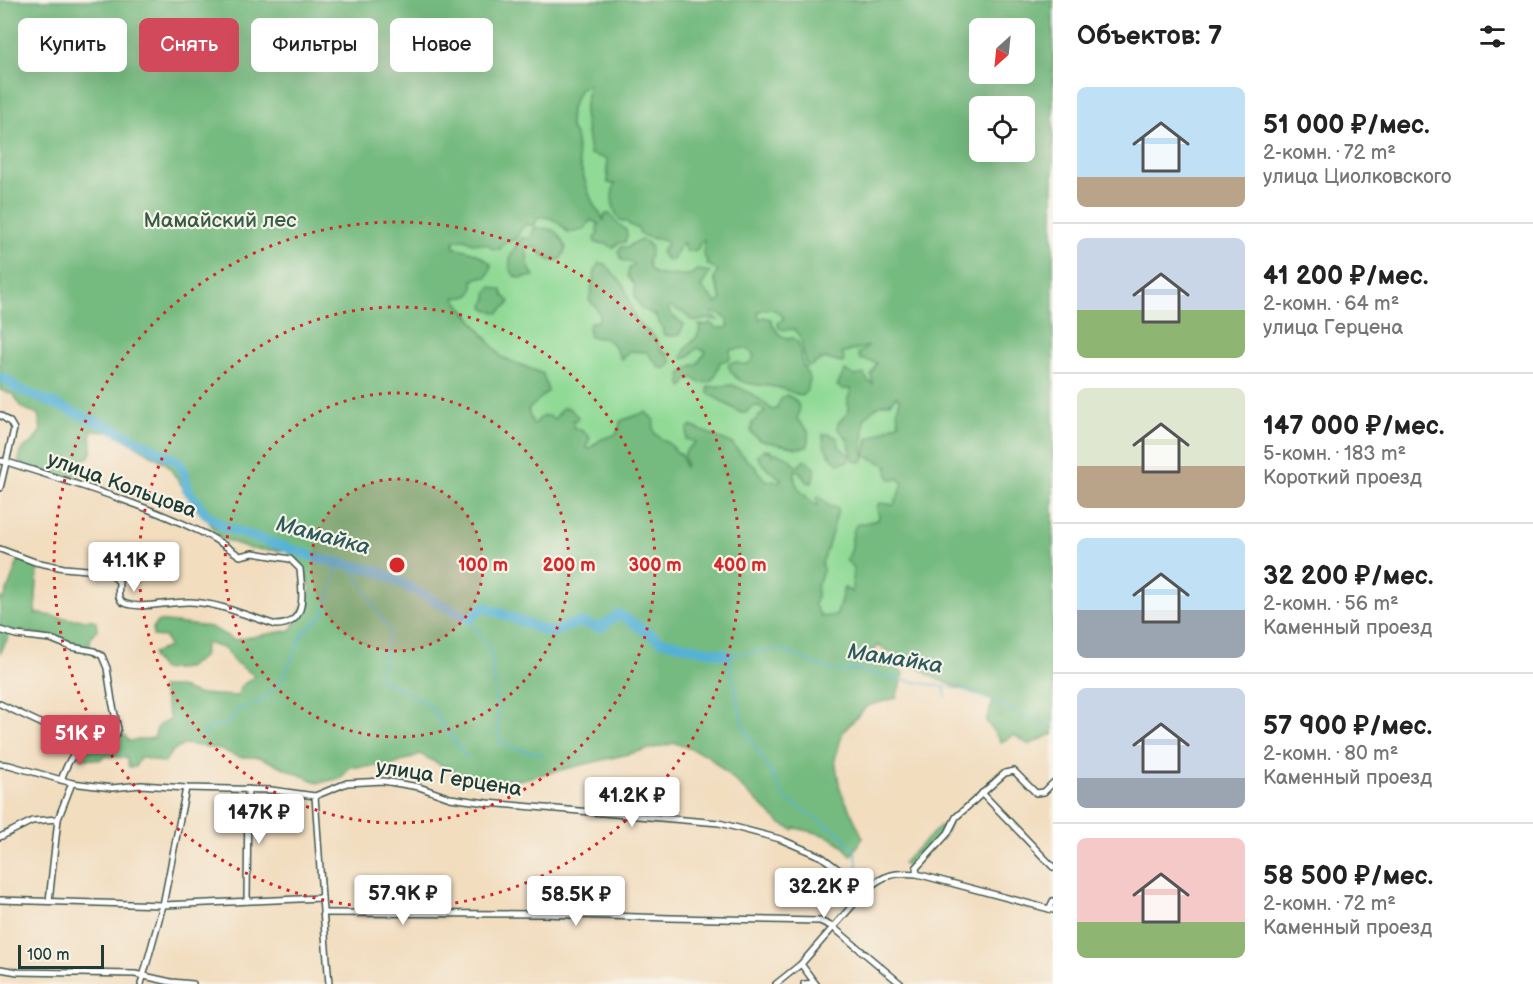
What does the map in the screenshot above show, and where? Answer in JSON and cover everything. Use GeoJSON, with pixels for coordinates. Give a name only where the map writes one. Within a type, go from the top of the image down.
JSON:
{"type":"FeatureCollection","features":[{"type":"Feature","properties":{"kind":"street"},"geometry":{"type":"LineString","coordinates":[[0,415],[10,422],[14,429],[3,462],[0,488]]}},
{"type":"Feature","properties":{"kind":"street","name":"улица Кольцова"},"geometry":{"type":"LineString","coordinates":[[0,549],[35,562],[64,568],[110,572],[119,582],[118,598],[127,604],[188,602],[212,604],[276,625],[289,623],[295,619],[302,604],[300,569],[290,559],[253,553],[240,556],[204,532],[114,497],[3,462]]}},
{"type":"Feature","properties":{"kind":"street"},"geometry":{"type":"LineString","coordinates":[[0,630],[16,635],[51,639],[71,647],[94,651],[102,656],[107,668],[118,729],[116,735],[85,744],[73,755],[61,780]]}},
{"type":"Feature","properties":{"kind":"street"},"geometry":{"type":"LineString","coordinates":[[0,704],[85,744]]}},
{"type":"Feature","properties":{"kind":"street","name":"улица Герцена"},"geometry":{"type":"LineString","coordinates":[[0,764],[72,783],[112,788],[141,784],[186,788],[271,790],[315,796],[347,783],[383,781],[419,788],[450,798],[487,803],[719,823],[780,839],[822,857],[866,890]]}},
{"type":"Feature","properties":{"kind":"street"},"geometry":{"type":"LineString","coordinates":[[917,874],[916,868],[948,832],[956,817],[1005,773],[1014,771],[1036,792],[1044,792],[1053,783]]}},
{"type":"Feature","properties":{"kind":"street"},"geometry":{"type":"LineString","coordinates":[[49,901],[58,819],[72,783]]}},
{"type":"Feature","properties":{"kind":"street"},"geometry":{"type":"LineString","coordinates":[[141,984],[163,905],[186,788]]}},
{"type":"Feature","properties":{"kind":"street"},"geometry":{"type":"LineString","coordinates":[[247,901],[248,789]]}},
{"type":"Feature","properties":{"kind":"street"},"geometry":{"type":"LineString","coordinates":[[982,793],[1053,867]]}},
{"type":"Feature","properties":{"kind":"street"},"geometry":{"type":"LineString","coordinates":[[315,796],[329,984]]}},
{"type":"Feature","properties":{"kind":"street"},"geometry":{"type":"LineString","coordinates":[[0,837],[32,821],[58,819]]}},
{"type":"Feature","properties":{"kind":"street"},"geometry":{"type":"LineString","coordinates":[[776,984],[801,964],[866,890],[877,881],[893,874],[917,874],[1051,910],[1053,901]]}},
{"type":"Feature","properties":{"kind":"street"},"geometry":{"type":"LineString","coordinates":[[0,900],[163,905],[322,898]]}},
{"type":"Feature","properties":{"kind":"street"},"geometry":{"type":"LineString","coordinates":[[323,912],[544,914],[820,921],[833,927],[901,984]]}},
{"type":"Feature","properties":{"kind":"street"},"geometry":{"type":"LineString","coordinates":[[801,964],[816,983]]}},
{"type":"Feature","properties":{"kind":"street"},"geometry":{"type":"LineString","coordinates":[[0,969],[18,972],[135,974],[192,984]]}},
{"type":"Feature","properties":{"kind":"street"},"geometry":{"type":"LineString","coordinates":[[804,984],[816,983]]}},
{"type":"Feature","properties":{"kind":"green space","name":"Мамайский лес"},"geometry":{"type":"Polygon","coordinates":[[[0,0],[1053,0],[1053,735],[1029,745],[1014,735],[1001,742],[986,721],[993,701],[937,679],[877,645],[874,653],[904,673],[896,698],[867,706],[843,732],[835,759],[840,789],[863,838],[851,856],[834,839],[796,828],[793,830],[781,824],[707,755],[675,743],[518,780],[465,778],[420,754],[391,766],[350,767],[341,778],[319,783],[259,757],[238,757],[220,749],[186,744],[172,751],[164,763],[140,757],[135,767],[129,767],[127,758],[106,756],[99,760],[79,758],[81,752],[88,749],[90,743],[125,736],[129,741],[154,738],[158,726],[170,719],[161,687],[179,687],[197,694],[238,696],[240,687],[255,676],[233,661],[226,649],[206,643],[203,657],[187,668],[162,670],[153,658],[153,653],[169,647],[165,637],[153,636],[153,628],[158,621],[211,627],[234,640],[291,630],[311,589],[301,563],[285,551],[251,549],[221,538],[167,464],[113,432],[91,431],[92,449],[89,457],[80,462],[73,478],[64,478],[18,462],[22,449],[33,442],[41,430],[38,414],[22,408],[14,395],[0,390],[0,0]],[[589,85],[580,88],[571,108],[570,127],[575,135],[578,159],[595,207],[603,220],[604,215],[610,214],[626,230],[625,242],[613,248],[608,244],[596,243],[594,240],[599,224],[591,220],[583,230],[568,233],[562,226],[547,217],[538,217],[534,226],[527,224],[521,229],[516,239],[504,243],[500,249],[493,249],[487,244],[473,243],[465,239],[455,240],[453,245],[455,248],[479,255],[491,264],[491,268],[487,277],[473,280],[473,289],[468,296],[455,298],[501,357],[543,374],[548,391],[528,410],[533,425],[545,416],[555,419],[562,408],[569,408],[578,417],[577,420],[573,420],[574,428],[583,431],[590,438],[586,447],[589,449],[600,440],[617,433],[620,422],[623,420],[646,412],[654,420],[654,430],[658,437],[681,454],[685,467],[685,453],[696,442],[686,439],[688,428],[691,426],[731,443],[766,480],[779,482],[781,479],[759,459],[757,455],[763,450],[771,451],[773,455],[775,453],[785,455],[796,466],[804,460],[807,461],[815,469],[812,483],[807,482],[799,471],[795,470],[797,486],[816,505],[818,505],[817,497],[820,497],[829,506],[838,510],[822,563],[823,571],[814,604],[821,617],[837,615],[844,588],[852,592],[854,568],[846,560],[852,548],[856,525],[878,520],[879,503],[894,505],[903,484],[899,478],[894,480],[890,478],[887,472],[888,466],[865,455],[868,439],[899,423],[897,410],[900,400],[896,396],[890,403],[882,404],[872,410],[864,419],[865,458],[861,462],[854,461],[847,438],[838,429],[838,423],[848,413],[851,389],[837,386],[845,370],[855,376],[864,374],[873,384],[871,374],[877,363],[860,359],[858,354],[869,346],[842,353],[843,363],[823,359],[809,367],[801,337],[794,329],[779,328],[778,323],[784,318],[768,309],[758,312],[759,319],[764,317],[771,319],[779,333],[798,342],[803,365],[810,380],[802,396],[780,388],[750,384],[737,378],[728,365],[735,362],[748,364],[751,361],[754,356],[744,348],[730,350],[730,359],[720,362],[710,382],[700,383],[693,378],[687,380],[683,387],[681,385],[681,374],[697,364],[706,352],[697,348],[688,357],[684,359],[682,357],[699,334],[699,325],[710,323],[716,328],[726,328],[729,326],[727,320],[722,315],[713,312],[712,314],[718,320],[695,321],[670,306],[668,308],[673,317],[684,324],[679,335],[664,335],[655,315],[642,309],[635,297],[635,286],[628,276],[629,268],[634,264],[622,260],[618,251],[621,247],[629,247],[642,240],[650,246],[648,261],[654,273],[669,276],[690,275],[697,270],[710,272],[701,287],[715,304],[722,300],[714,279],[718,270],[707,264],[703,255],[704,240],[694,251],[687,251],[682,243],[673,260],[669,260],[661,252],[667,244],[666,241],[647,237],[637,228],[620,220],[613,203],[612,193],[615,184],[608,183],[607,159],[590,154],[584,112],[589,85]]]}},
{"type":"Feature","properties":{"kind":"green space"},"geometry":{"type":"Polygon","coordinates":[[[589,84],[584,112],[607,159],[608,183],[615,184],[680,220],[872,345],[923,411],[865,454],[888,466],[920,461],[852,593],[844,588],[837,616],[821,617],[813,604],[533,426],[528,410],[543,374],[501,357],[434,272],[453,239],[589,194],[578,159],[575,135],[569,127],[571,108],[580,87],[589,84]]]}},
{"type":"Feature","properties":{"kind":"green space"},"geometry":{"type":"Polygon","coordinates":[[[534,228],[551,229],[557,233],[566,248],[561,259],[552,261],[534,247],[526,248],[529,268],[534,276],[521,278],[514,276],[510,268],[511,255],[522,238],[531,238],[534,228]]]}},
{"type":"Feature","properties":{"kind":"green space"},"geometry":{"type":"Polygon","coordinates":[[[599,263],[606,264],[622,284],[634,317],[653,335],[660,350],[669,355],[672,363],[667,368],[660,368],[647,352],[630,351],[621,359],[608,340],[590,337],[588,328],[591,322],[597,322],[600,316],[596,307],[589,300],[599,263]]]}},
{"type":"Feature","properties":{"kind":"green space"},"geometry":{"type":"Polygon","coordinates":[[[491,287],[502,290],[503,295],[510,302],[499,313],[488,310],[484,306],[487,292],[491,287]]]}},
{"type":"Feature","properties":{"kind":"green space"},"geometry":{"type":"Polygon","coordinates":[[[732,385],[754,395],[772,410],[776,409],[786,395],[796,401],[799,408],[797,419],[808,431],[808,447],[797,448],[759,440],[751,432],[752,423],[765,411],[758,406],[751,407],[746,413],[741,413],[708,393],[708,387],[732,385]]]}},
{"type":"Feature","properties":{"kind":"green space"},"geometry":{"type":"Polygon","coordinates":[[[823,434],[837,438],[840,448],[850,455],[848,462],[838,463],[831,457],[825,447],[823,434]]]}},
{"type":"Feature","properties":{"kind":"green space"},"geometry":{"type":"Polygon","coordinates":[[[19,559],[38,566],[35,613],[93,620],[96,622],[97,630],[90,637],[90,646],[73,646],[40,634],[11,631],[0,654],[0,598],[4,599],[19,559]]]}},
{"type":"Feature","properties":{"kind":"green space"},"geometry":{"type":"Polygon","coordinates":[[[949,821],[947,831],[915,863],[915,866],[911,869],[903,864],[940,826],[943,827],[949,821]]]}},
{"type":"Feature","properties":{"kind":"waterway","name":"Мамайка"},"geometry":{"type":"LineString","coordinates":[[0,378],[7,379],[16,388],[114,429],[179,462],[185,475],[187,489],[205,513],[224,527],[324,560],[378,571],[469,619],[484,607],[551,633],[579,622],[600,628],[619,614],[661,641],[728,655]]}},
{"type":"Feature","properties":{"kind":"waterway"},"geometry":{"type":"LineString","coordinates":[[202,736],[212,725],[227,725],[240,708],[258,704],[284,677],[303,633],[324,614],[336,571],[336,563]]}},
{"type":"Feature","properties":{"kind":"waterway"},"geometry":{"type":"LineString","coordinates":[[351,566],[390,632],[379,678],[427,703],[467,758]]}},
{"type":"Feature","properties":{"kind":"waterway"},"geometry":{"type":"LineString","coordinates":[[469,619],[491,651],[500,744],[543,755]]}},
{"type":"Feature","properties":{"kind":"waterway","name":"Мамайка"},"geometry":{"type":"LineString","coordinates":[[859,875],[855,851],[840,833],[786,799],[743,726],[728,655],[765,650],[784,651],[828,669],[838,671],[854,669],[902,680],[965,690],[1042,724],[1053,725]]}},
{"type":"Feature","properties":{"kind":"waterway"},"geometry":{"type":"LineString","coordinates":[[944,687],[946,697]]}}]}
